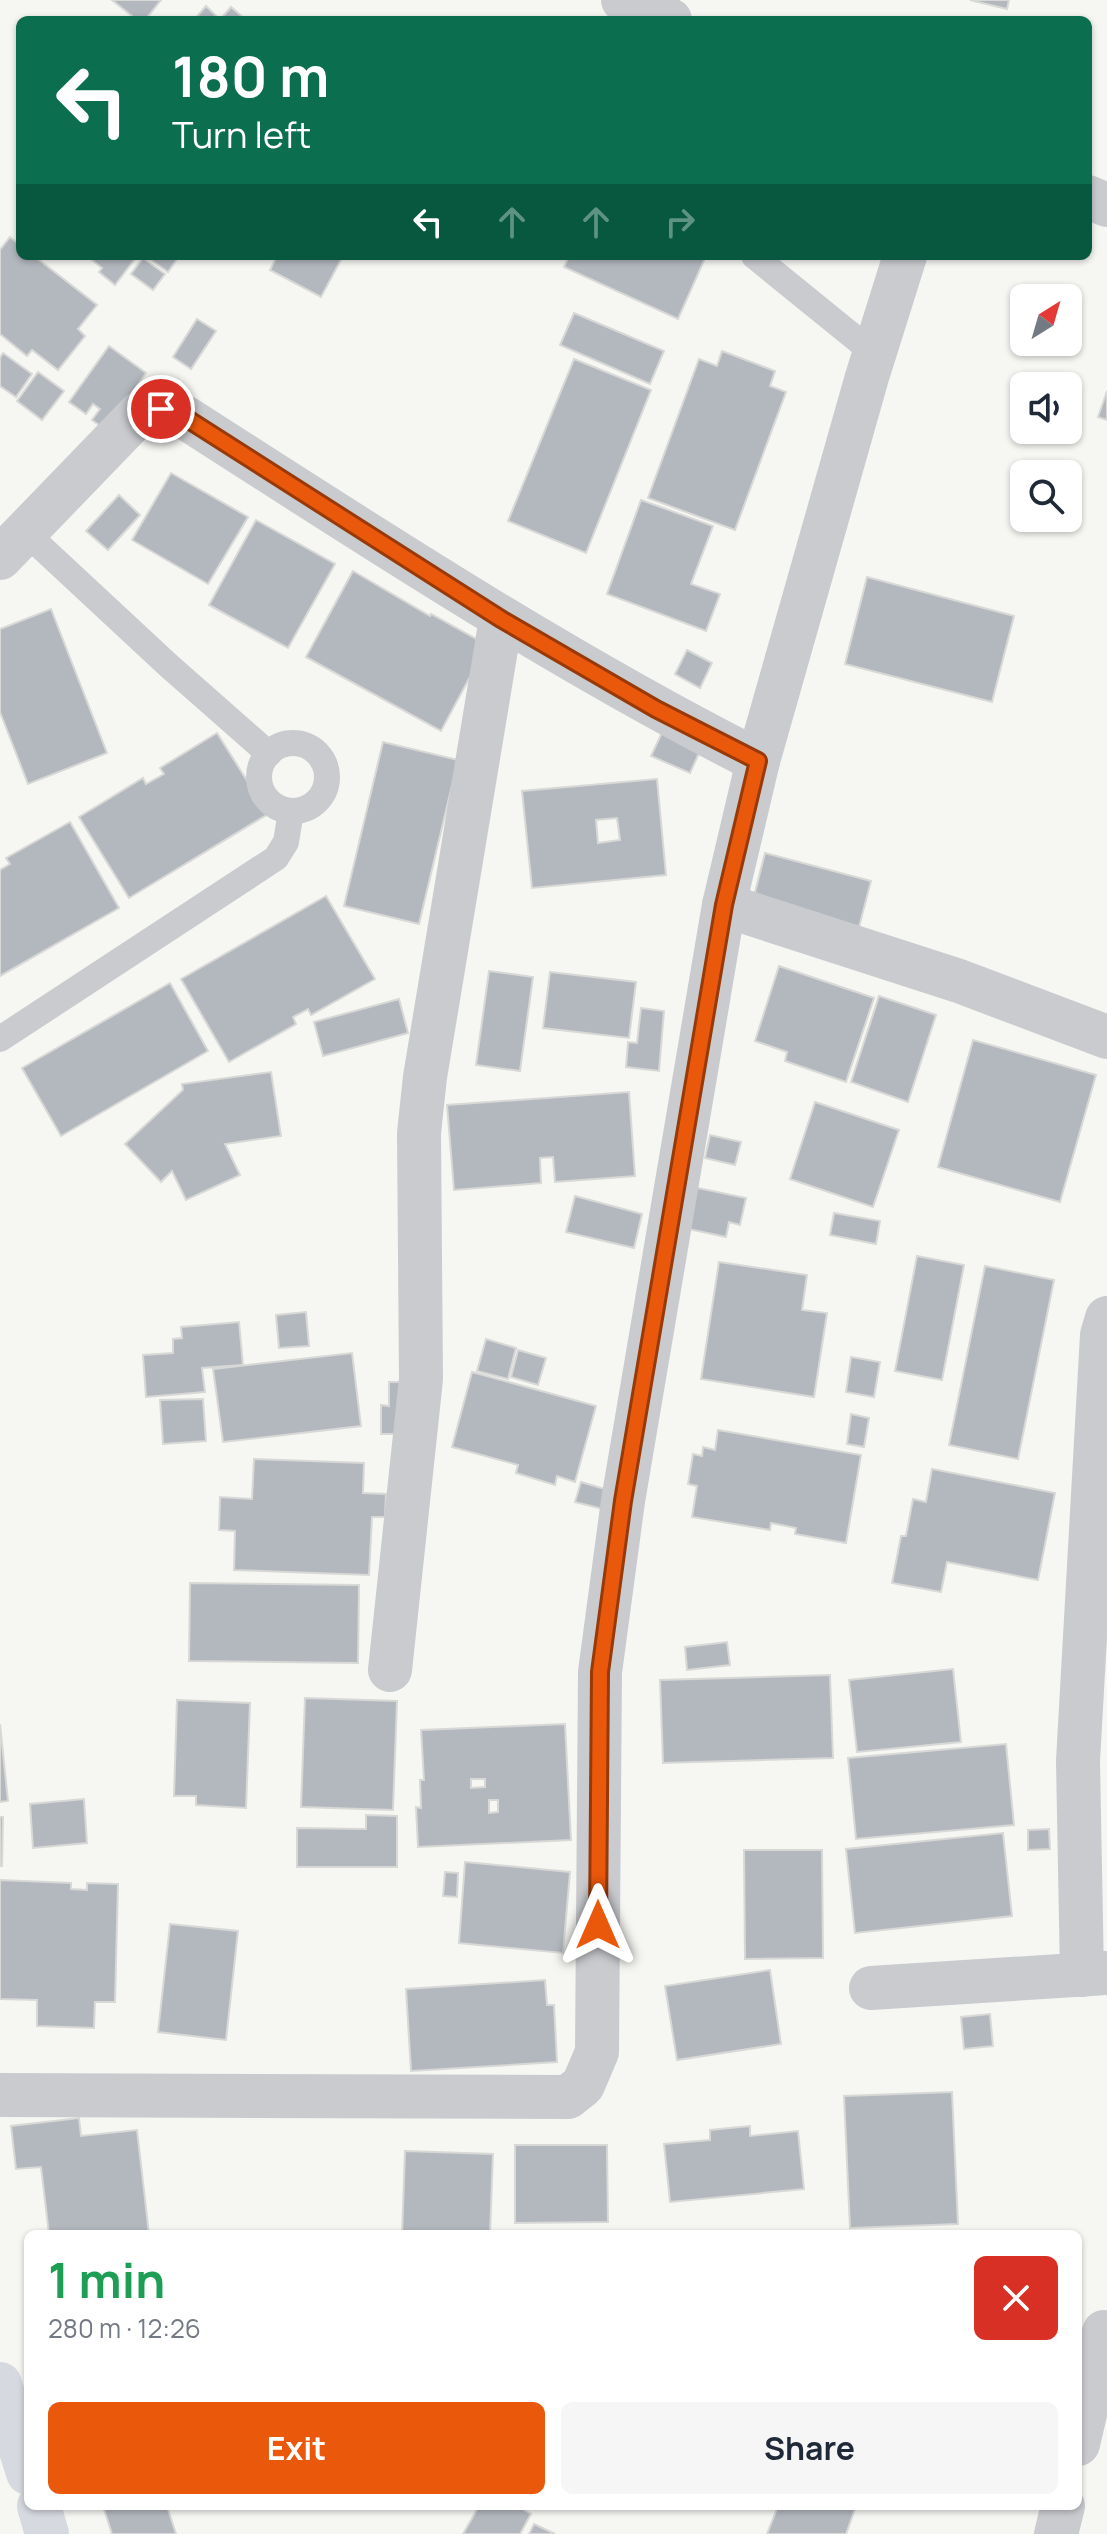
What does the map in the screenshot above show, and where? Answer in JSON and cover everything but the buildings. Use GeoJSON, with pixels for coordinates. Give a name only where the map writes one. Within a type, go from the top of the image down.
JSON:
{"type":"FeatureCollection","features":[{"type":"Feature","properties":{"kind":"main road"},"geometry":{"type":"LineString","coordinates":[[0,2384],[24,2460]]}},
{"type":"Feature","properties":{"kind":"main road"},"geometry":{"type":"LineString","coordinates":[[40,2510],[47,2534]]}},
{"type":"Feature","properties":{"kind":"street"},"geometry":{"type":"LineString","coordinates":[[623,0],[661,16]]}},
{"type":"Feature","properties":{"kind":"street"},"geometry":{"type":"LineString","coordinates":[[0,2095],[568,2097],[583,2085],[597,2052],[600,1672],[623,1501],[724,905],[758,761],[904,260]]}},
{"type":"Feature","properties":{"kind":"street"},"geometry":{"type":"LineString","coordinates":[[13,545],[140,413],[161,409],[186,418],[501,619],[656,709],[758,761]]}},
{"type":"Feature","properties":{"kind":"street"},"geometry":{"type":"LineString","coordinates":[[390,1670],[421,1379],[419,1133],[425,1077],[501,619]]}},
{"type":"Feature","properties":{"kind":"street"},"geometry":{"type":"LineString","coordinates":[[724,905],[959,981],[1107,1037]]}},
{"type":"Feature","properties":{"kind":"street"},"geometry":{"type":"LineString","coordinates":[[871,1988],[1095,1974],[1078,1761],[1102,1335],[1107,1318]]}},
{"type":"Feature","properties":{"kind":"street"},"geometry":{"type":"LineString","coordinates":[[1082,2427],[1104,2332]]}},
{"type":"Feature","properties":{"kind":"street"},"geometry":{"type":"LineString","coordinates":[[1056,2534],[1062,2510]]}},
{"type":"Feature","properties":{"kind":"lane"},"geometry":{"type":"LineString","coordinates":[[759,260],[875,351]]}},
{"type":"Feature","properties":{"kind":"lane"},"geometry":{"type":"LineString","coordinates":[[13,545],[168,665],[269,754]]}},
{"type":"Feature","properties":{"kind":"lane"},"geometry":{"type":"LineString","coordinates":[[296,744],[310,748],[322,758],[327,772],[326,788],[318,801],[306,809],[291,811],[276,807],[265,797],[259,782],[261,767],[269,754],[281,746],[296,744]]}},
{"type":"Feature","properties":{"kind":"lane"},"geometry":{"type":"LineString","coordinates":[[0,1039],[276,858],[286,842],[291,811]]}},
{"type":"Feature","properties":{"kind":"route"},"geometry":{"type":"LineString","coordinates":[[161,409],[186,418],[501,619],[656,709],[758,761],[724,905],[623,1501],[600,1672],[598,1925]]}}]}
